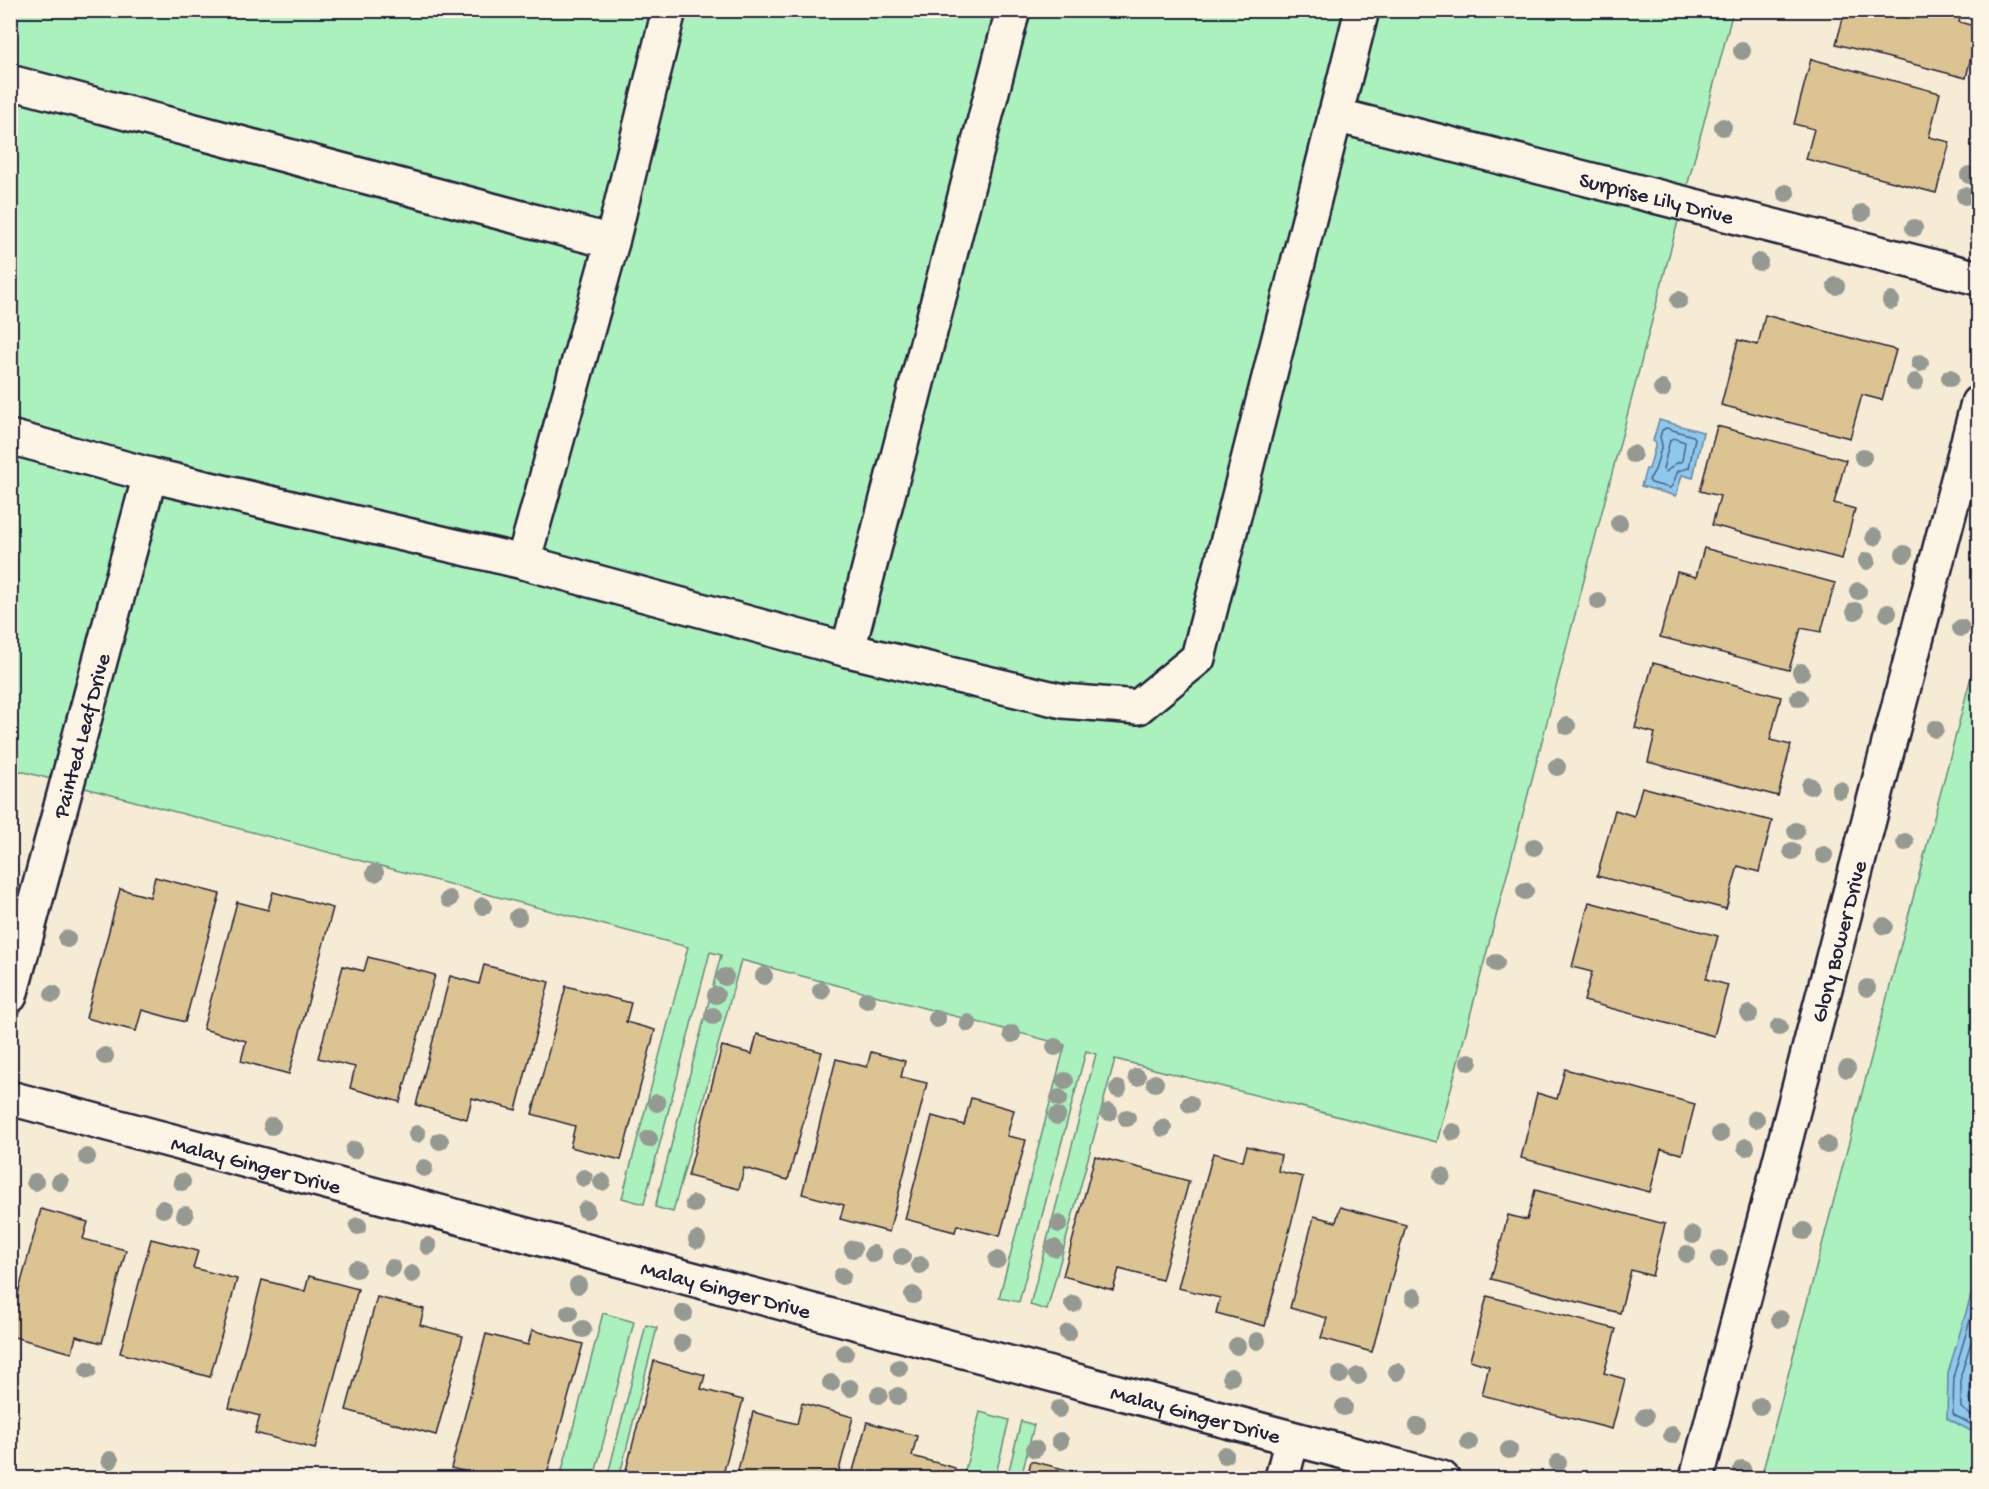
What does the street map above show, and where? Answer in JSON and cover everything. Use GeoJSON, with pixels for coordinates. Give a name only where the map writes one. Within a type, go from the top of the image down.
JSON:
{"type":"FeatureCollection","features":[{"type":"Feature","properties":{"kind":"street"},"geometry":{"type":"LineString","coordinates":[[523,562],[612,242],[669,10]]}},
{"type":"Feature","properties":{"kind":"street"},"geometry":{"type":"LineString","coordinates":[[848,650],[1013,10]]}},
{"type":"Feature","properties":{"kind":"street"},"geometry":{"type":"LineString","coordinates":[[10,437],[150,475],[523,562],[848,650],[1063,701],[1138,707],[1198,658],[1362,10]]}},
{"type":"Feature","properties":{"kind":"street"},"geometry":{"type":"LineString","coordinates":[[10,82],[612,242]]}},
{"type":"Feature","properties":{"kind":"street","name":"Surprise Lily Drive"},"geometry":{"type":"LineString","coordinates":[[1335,115],[1978,278]]}},
{"type":"Feature","properties":{"kind":"street","name":"Glory Bower Drive"},"geometry":{"type":"LineString","coordinates":[[1697,1479],[1978,403]]}},
{"type":"Feature","properties":{"kind":"street","name":"Painted Leaf Drive"},"geometry":{"type":"LineString","coordinates":[[10,996],[150,475]]}},
{"type":"Feature","properties":{"kind":"street","name":"Malay Ginger Drive"},"geometry":{"type":"LineString","coordinates":[[10,1098],[1442,1479]]}},
{"type":"Feature","properties":{"kind":"street"},"geometry":{"type":"LineString","coordinates":[[1282,1479],[1292,1439]]}},
{"type":"Feature","properties":{"kind":"green space"},"geometry":{"type":"Polygon","coordinates":[[[11,11],[1733,11],[1437,1142],[1115,1059],[1047,1310],[1030,1305],[1096,1054],[1086,1051],[1019,1302],[999,1298],[1065,1045],[741,960],[673,1212],[655,1207],[721,955],[710,952],[644,1204],[622,1198],[688,947],[13,769],[11,779],[11,11]]]}},
{"type":"Feature","properties":{"kind":"green space"},"geometry":{"type":"Polygon","coordinates":[[[1978,650],[1978,1478],[1761,1478],[1978,650]]]}},
{"type":"Feature","properties":{"kind":"green space"},"geometry":{"type":"Polygon","coordinates":[[[603,1313],[634,1322],[594,1478],[560,1478],[603,1313]]]}},
{"type":"Feature","properties":{"kind":"green space"},"geometry":{"type":"Polygon","coordinates":[[[646,1325],[657,1328],[619,1478],[607,1478],[646,1325]]]}},
{"type":"Feature","properties":{"kind":"green space"},"geometry":{"type":"Polygon","coordinates":[[[980,1412],[1009,1420],[995,1478],[963,1478],[980,1412]]]}},
{"type":"Feature","properties":{"kind":"green space"},"geometry":{"type":"Polygon","coordinates":[[[1021,1421],[1034,1425],[1021,1478],[1007,1478],[1021,1421]]]}},
{"type":"Feature","properties":{"kind":"water"},"geometry":{"type":"Polygon","coordinates":[[[1659,420],[1703,432],[1693,478],[1682,475],[1676,496],[1641,486],[1646,469],[1649,469],[1659,420]]]}},
{"type":"Feature","properties":{"kind":"water"},"geometry":{"type":"Polygon","coordinates":[[[1978,1272],[1978,1435],[1947,1418],[1948,1373],[1978,1272]]]}},
{"type":"Feature","properties":{"kind":"building"},"geometry":{"type":"Polygon","coordinates":[[[1828,10],[1962,10],[1959,22],[1978,27],[1966,78],[1836,44],[1844,15],[1828,10]]]}},
{"type":"Feature","properties":{"kind":"building"},"geometry":{"type":"Polygon","coordinates":[[[1811,59],[1940,93],[1929,137],[1950,142],[1936,193],[1806,159],[1814,129],[1794,124],[1811,59]]]}},
{"type":"Feature","properties":{"kind":"building"},"geometry":{"type":"Polygon","coordinates":[[[1765,315],[1896,350],[1882,400],[1862,395],[1850,438],[1721,405],[1738,340],[1758,345],[1765,315]]]}},
{"type":"Feature","properties":{"kind":"building"},"geometry":{"type":"Polygon","coordinates":[[[1717,426],[1846,460],[1834,503],[1855,509],[1842,559],[1712,525],[1720,496],[1700,491],[1717,426]]]}},
{"type":"Feature","properties":{"kind":"building"},"geometry":{"type":"Polygon","coordinates":[[[1704,548],[1835,583],[1821,632],[1801,628],[1789,670],[1660,637],[1677,572],[1696,577],[1704,548]]]}},
{"type":"Feature","properties":{"kind":"building"},"geometry":{"type":"Polygon","coordinates":[[[1653,663],[1781,697],[1770,740],[1791,745],[1778,796],[1648,762],[1655,733],[1635,728],[1653,663]]]}},
{"type":"Feature","properties":{"kind":"building"},"geometry":{"type":"Polygon","coordinates":[[[1642,787],[1772,821],[1759,872],[1738,866],[1726,909],[1597,876],[1615,810],[1634,816],[1642,787]]]}},
{"type":"Feature","properties":{"kind":"building"},"geometry":{"type":"Polygon","coordinates":[[[155,877],[220,894],[185,1022],[142,1010],[136,1031],[86,1018],[120,889],[150,897],[155,877]]]}},
{"type":"Feature","properties":{"kind":"building"},"geometry":{"type":"Polygon","coordinates":[[[273,892],[333,908],[289,1074],[241,1061],[246,1041],[203,1029],[237,902],[268,910],[273,892]]]}},
{"type":"Feature","properties":{"kind":"building"},"geometry":{"type":"Polygon","coordinates":[[[1589,902],[1718,936],[1706,979],[1728,985],[1714,1036],[1584,1001],[1592,972],[1572,967],[1589,902]]]}},
{"type":"Feature","properties":{"kind":"building"},"geometry":{"type":"Polygon","coordinates":[[[368,957],[435,975],[400,1102],[350,1088],[355,1067],[318,1058],[343,966],[364,971],[368,957]]]}},
{"type":"Feature","properties":{"kind":"building"},"geometry":{"type":"Polygon","coordinates":[[[484,965],[549,982],[516,1110],[472,1098],[467,1119],[416,1105],[450,976],[479,984],[484,965]]]}},
{"type":"Feature","properties":{"kind":"building"},"geometry":{"type":"Polygon","coordinates":[[[566,986],[631,1003],[626,1022],[655,1030],[621,1160],[570,1147],[575,1126],[532,1114],[566,986]]]}},
{"type":"Feature","properties":{"kind":"building"},"geometry":{"type":"Polygon","coordinates":[[[757,1034],[822,1052],[788,1180],[744,1168],[739,1189],[688,1176],[722,1046],[752,1054],[757,1034]]]}},
{"type":"Feature","properties":{"kind":"building"},"geometry":{"type":"Polygon","coordinates":[[[871,1052],[905,1061],[901,1077],[927,1083],[889,1232],[840,1219],[844,1205],[802,1194],[836,1059],[867,1067],[871,1052]]]}},
{"type":"Feature","properties":{"kind":"building"},"geometry":{"type":"Polygon","coordinates":[[[1565,1069],[1695,1104],[1682,1154],[1661,1149],[1650,1192],[1521,1158],[1537,1093],[1557,1099],[1565,1069]]]}},
{"type":"Feature","properties":{"kind":"building"},"geometry":{"type":"Polygon","coordinates":[[[971,1098],[1014,1110],[1007,1136],[1026,1140],[1000,1236],[957,1225],[955,1232],[905,1219],[932,1116],[964,1125],[971,1098]]]}},
{"type":"Feature","properties":{"kind":"building"},"geometry":{"type":"Polygon","coordinates":[[[1247,1146],[1281,1155],[1278,1171],[1303,1177],[1265,1326],[1216,1313],[1220,1298],[1178,1288],[1213,1153],[1243,1161],[1247,1146]]]}},
{"type":"Feature","properties":{"kind":"building"},"geometry":{"type":"Polygon","coordinates":[[[1095,1156],[1189,1181],[1162,1280],[1119,1269],[1113,1290],[1063,1276],[1095,1156]]]}},
{"type":"Feature","properties":{"kind":"building"},"geometry":{"type":"Polygon","coordinates":[[[1535,1190],[1665,1224],[1652,1276],[1631,1270],[1620,1313],[1491,1279],[1508,1215],[1527,1220],[1535,1190]]]}},
{"type":"Feature","properties":{"kind":"building"},"geometry":{"type":"Polygon","coordinates":[[[1340,1207],[1406,1225],[1372,1352],[1321,1338],[1327,1318],[1290,1308],[1314,1216],[1336,1222],[1340,1207]]]}},
{"type":"Feature","properties":{"kind":"building"},"geometry":{"type":"Polygon","coordinates":[[[41,1209],[88,1222],[83,1239],[126,1250],[102,1343],[76,1336],[72,1353],[10,1336],[10,1323],[41,1209]]]}},
{"type":"Feature","properties":{"kind":"building"},"geometry":{"type":"Polygon","coordinates":[[[151,1239],[198,1251],[193,1268],[237,1279],[210,1377],[120,1353],[151,1239]]]}},
{"type":"Feature","properties":{"kind":"building"},"geometry":{"type":"Polygon","coordinates":[[[309,1276],[358,1289],[315,1449],[255,1433],[260,1416],[229,1408],[262,1280],[305,1291],[309,1276]]]}},
{"type":"Feature","properties":{"kind":"building"},"geometry":{"type":"Polygon","coordinates":[[[1487,1296],[1616,1329],[1604,1373],[1625,1379],[1612,1429],[1482,1395],[1489,1366],[1470,1360],[1487,1296]]]}},
{"type":"Feature","properties":{"kind":"building"},"geometry":{"type":"Polygon","coordinates":[[[377,1297],[424,1309],[420,1325],[463,1336],[436,1435],[346,1410],[377,1297]]]}},
{"type":"Feature","properties":{"kind":"building"},"geometry":{"type":"Polygon","coordinates":[[[532,1330],[583,1344],[546,1478],[480,1478],[481,1476],[451,1468],[486,1334],[528,1345],[532,1330]]]}},
{"type":"Feature","properties":{"kind":"building"},"geometry":{"type":"Polygon","coordinates":[[[654,1361],[705,1375],[701,1389],[743,1400],[722,1478],[624,1478],[654,1361]]]}},
{"type":"Feature","properties":{"kind":"building"},"geometry":{"type":"Polygon","coordinates":[[[802,1403],[853,1417],[837,1478],[736,1478],[753,1412],[797,1424],[802,1403]]]}},
{"type":"Feature","properties":{"kind":"building"},"geometry":{"type":"Polygon","coordinates":[[[867,1422],[917,1436],[912,1456],[955,1468],[952,1478],[851,1478],[867,1422]]]}},
{"type":"Feature","properties":{"kind":"building"},"geometry":{"type":"Polygon","coordinates":[[[1031,1461],[1080,1473],[1079,1478],[1027,1478],[1031,1461]]]}}]}
